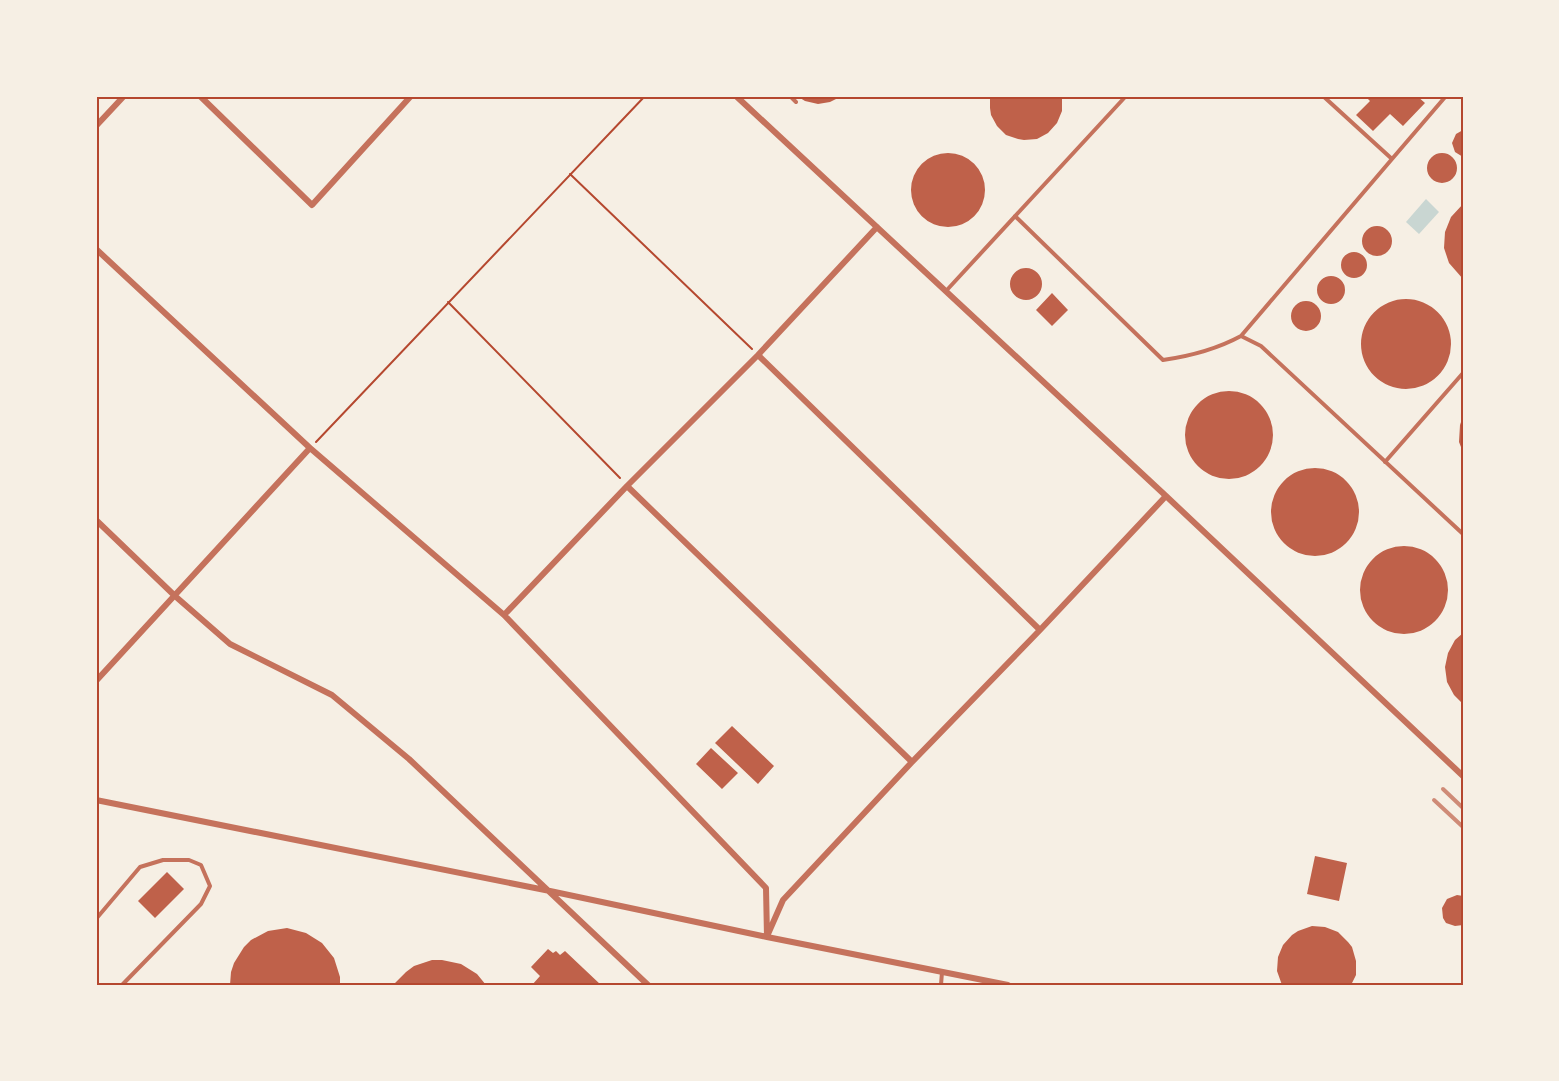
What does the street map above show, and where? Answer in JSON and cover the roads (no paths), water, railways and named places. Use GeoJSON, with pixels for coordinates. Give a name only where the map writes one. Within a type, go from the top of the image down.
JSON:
{"type":"FeatureCollection","features":[{"type":"Feature","properties":{"kind":"street"},"geometry":{"type":"LineString","coordinates":[[96,126],[124,96]]}},
{"type":"Feature","properties":{"kind":"street"},"geometry":{"type":"LineString","coordinates":[[200,96],[312,204],[411,96]]}},
{"type":"Feature","properties":{"kind":"street"},"geometry":{"type":"LineString","coordinates":[[736,96],[1463,776]]}},
{"type":"Feature","properties":{"kind":"street"},"geometry":{"type":"LineString","coordinates":[[504,615],[627,486],[758,355],[877,227]]}},
{"type":"Feature","properties":{"kind":"street"},"geometry":{"type":"LineString","coordinates":[[96,249],[310,448],[504,615],[766,888],[767,937]]}},
{"type":"Feature","properties":{"kind":"street"},"geometry":{"type":"LineString","coordinates":[[758,355],[1040,630]]}},
{"type":"Feature","properties":{"kind":"street"},"geometry":{"type":"LineString","coordinates":[[96,681],[310,448]]}},
{"type":"Feature","properties":{"kind":"street"},"geometry":{"type":"LineString","coordinates":[[627,486],[912,762]]}},
{"type":"Feature","properties":{"kind":"street"},"geometry":{"type":"LineString","coordinates":[[767,937],[783,900],[1166,496]]}},
{"type":"Feature","properties":{"kind":"street"},"geometry":{"type":"LineString","coordinates":[[96,520],[175,596],[230,644],[332,695],[409,759],[648,985]]}},
{"type":"Feature","properties":{"kind":"street"},"geometry":{"type":"LineString","coordinates":[[96,800],[1008,985]]}},
{"type":"Feature","properties":{"kind":"lane"},"geometry":{"type":"LineString","coordinates":[[790,96],[796,102]]}},
{"type":"Feature","properties":{"kind":"lane"},"geometry":{"type":"LineString","coordinates":[[946,291],[1126,96]]}},
{"type":"Feature","properties":{"kind":"lane"},"geometry":{"type":"LineString","coordinates":[[1323,96],[1392,159]]}},
{"type":"Feature","properties":{"kind":"lane"},"geometry":{"type":"LineString","coordinates":[[1015,216],[1163,360],[1223,346],[1241,336],[1446,96]]}},
{"type":"Feature","properties":{"kind":"lane"},"geometry":{"type":"LineString","coordinates":[[1241,336],[1261,346],[1463,534]]}},
{"type":"Feature","properties":{"kind":"lane"},"geometry":{"type":"LineString","coordinates":[[1385,462],[1463,373]]}},
{"type":"Feature","properties":{"kind":"lane"},"geometry":{"type":"LineString","coordinates":[[96,919],[140,867],[163,860],[189,860],[201,865],[210,886],[201,904],[122,985]]}},
{"type":"Feature","properties":{"kind":"lane"},"geometry":{"type":"LineString","coordinates":[[941,985],[942,972]]}},
{"type":"Feature","properties":{"kind":"railway"},"geometry":{"type":"LineString","coordinates":[[1443,789],[1463,808]]}},
{"type":"Feature","properties":{"kind":"railway"},"geometry":{"type":"LineString","coordinates":[[1434,800],[1463,827]]}}]}
